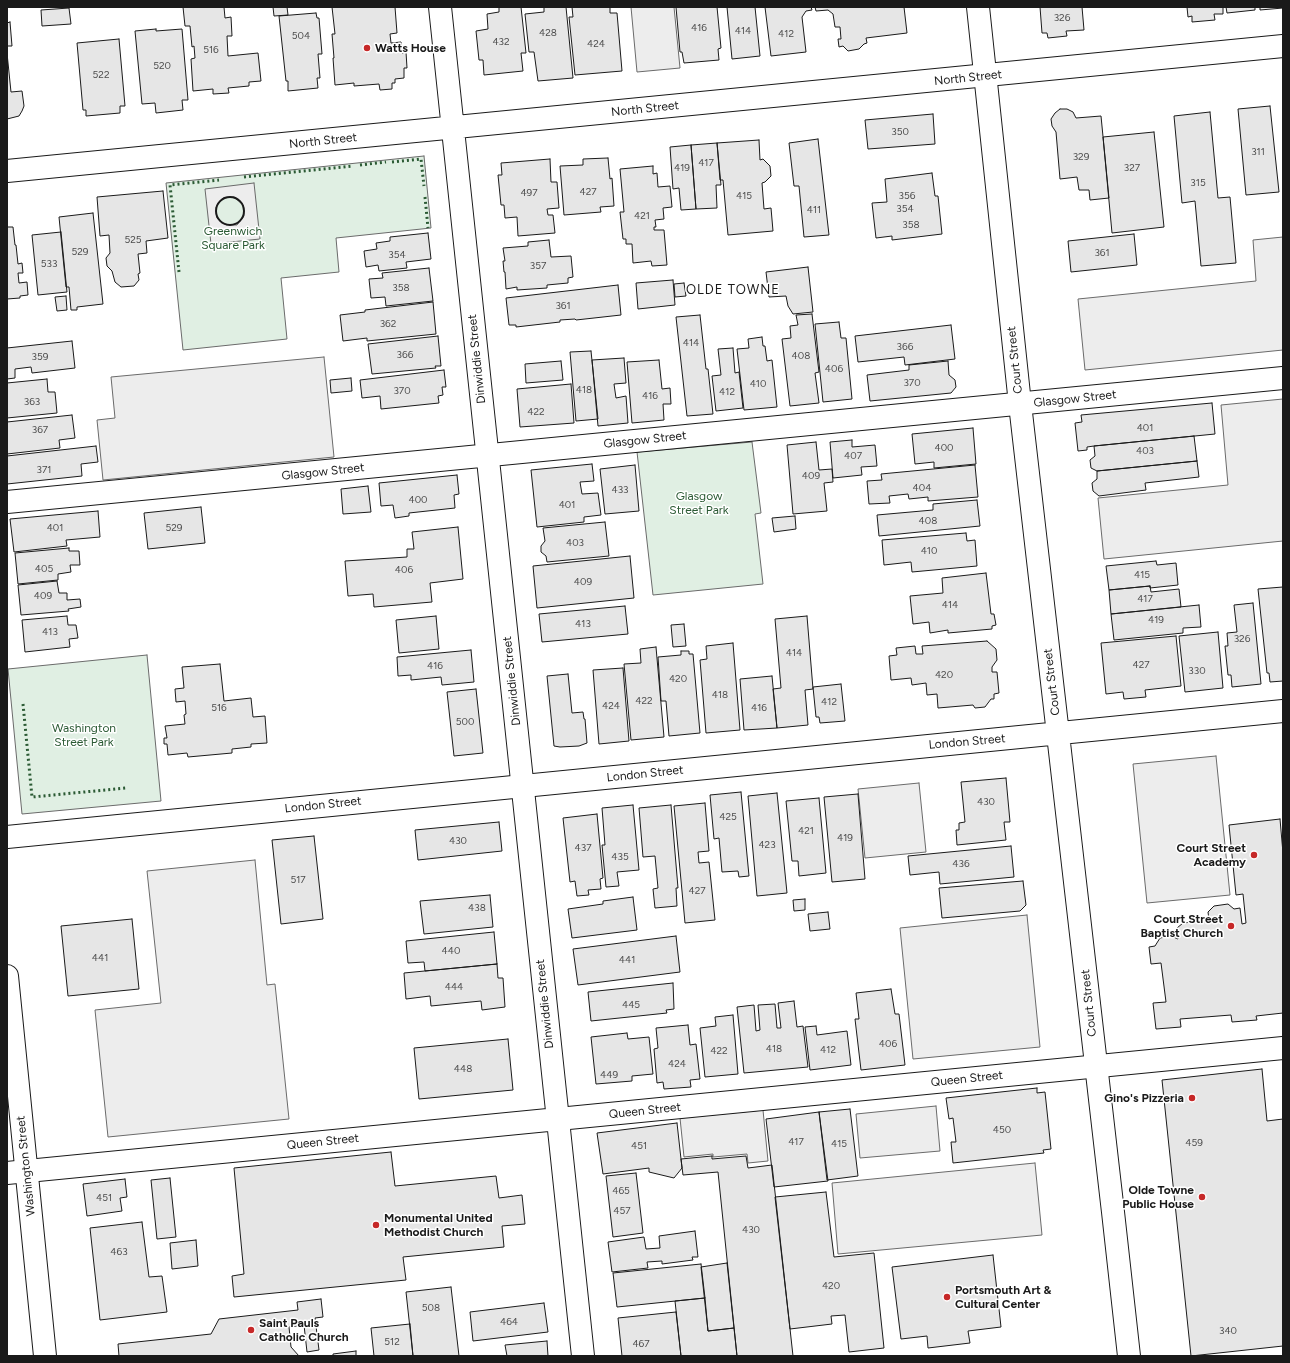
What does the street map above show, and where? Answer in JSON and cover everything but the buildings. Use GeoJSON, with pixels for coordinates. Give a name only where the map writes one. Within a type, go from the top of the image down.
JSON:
{"type":"FeatureCollection","features":[{"type":"Feature","properties":{"kind":"street","name":"Dinwiddie Street"},"geometry":{"type":"LineString","coordinates":[[440,7],[583,1356]]}},
{"type":"Feature","properties":{"kind":"street","name":"Court Street"},"geometry":{"type":"LineString","coordinates":[[978,7],[1020,404],[1129,1356]]}},
{"type":"Feature","properties":{"kind":"street","name":"North Street"},"geometry":{"type":"LineString","coordinates":[[7,171],[1283,46]]}},
{"type":"Feature","properties":{"kind":"street","name":"Glasgow Street"},"geometry":{"type":"LineString","coordinates":[[7,502],[1283,378]]}},
{"type":"Feature","properties":{"kind":"street","name":"London Street"},"geometry":{"type":"LineString","coordinates":[[7,837],[1283,711]]}},
{"type":"Feature","properties":{"kind":"street","name":"Washington Street"},"geometry":{"type":"LineString","coordinates":[[7,976],[17,1173],[44,1356]]}},
{"type":"Feature","properties":{"kind":"street","name":"Queen Street"},"geometry":{"type":"LineString","coordinates":[[17,1173],[1283,1048]]}},
{"type":"Feature","properties":{"kind":"green space","name":"Greenwich Square Park"},"geometry":{"type":"Polygon","coordinates":[[[424,156],[431,228],[336,238],[339,272],[281,278],[287,339],[183,350],[166,183],[424,156]]]}},
{"type":"Feature","properties":{"kind":"green space","name":"Glasgow Street Park"},"geometry":{"type":"Polygon","coordinates":[[[752,442],[761,513],[755,514],[763,584],[653,595],[637,452],[752,442]]]}},
{"type":"Feature","properties":{"kind":"green space","name":"Washington Street Park"},"geometry":{"type":"Polygon","coordinates":[[[147,655],[161,801],[22,814],[8,669],[147,655]]]}},
{"type":"Feature","properties":{"kind":"shaded area"},"geometry":{"type":"Polygon","coordinates":[[[631,7],[674,7],[680,68],[637,72],[631,7]]]}},
{"type":"Feature","properties":{"kind":"shaded area"},"geometry":{"type":"Polygon","coordinates":[[[254,183],[260,239],[211,244],[205,189],[254,183]],[[234,197],[223,198],[216,207],[217,218],[226,225],[237,225],[244,216],[243,205],[234,197]]]}},
{"type":"Feature","properties":{"kind":"shaded area"},"geometry":{"type":"Polygon","coordinates":[[[1283,237],[1283,350],[1085,370],[1078,299],[1256,281],[1253,240],[1283,237]]]}},
{"type":"Feature","properties":{"kind":"shaded area"},"geometry":{"type":"Polygon","coordinates":[[[324,357],[334,457],[103,480],[97,420],[115,418],[111,377],[324,357]]]}},
{"type":"Feature","properties":{"kind":"shaded area"},"geometry":{"type":"Polygon","coordinates":[[[1283,399],[1283,541],[1104,559],[1098,498],[1228,485],[1221,405],[1283,399]]]}},
{"type":"Feature","properties":{"kind":"shaded area"},"geometry":{"type":"Polygon","coordinates":[[[1216,756],[1230,895],[1147,903],[1133,764],[1216,756]]]}},
{"type":"Feature","properties":{"kind":"shaded area"},"geometry":{"type":"Polygon","coordinates":[[[919,783],[926,852],[865,858],[858,789],[919,783]]]}},
{"type":"Feature","properties":{"kind":"shaded area"},"geometry":{"type":"Polygon","coordinates":[[[255,860],[267,985],[275,984],[289,1119],[108,1137],[95,1010],[161,1003],[147,871],[255,860]]]}},
{"type":"Feature","properties":{"kind":"shaded area"},"geometry":{"type":"Polygon","coordinates":[[[1027,915],[1040,1047],[913,1059],[900,928],[1027,915]]]}},
{"type":"Feature","properties":{"kind":"shaded area"},"geometry":{"type":"Polygon","coordinates":[[[936,1106],[940,1151],[860,1158],[856,1114],[936,1106]]]}},
{"type":"Feature","properties":{"kind":"shaded area"},"geometry":{"type":"Polygon","coordinates":[[[763,1110],[768,1161],[748,1163],[747,1154],[713,1157],[713,1154],[684,1157],[680,1118],[763,1110]]]}},
{"type":"Feature","properties":{"kind":"shaded area"},"geometry":{"type":"Polygon","coordinates":[[[1035,1163],[1042,1235],[838,1254],[832,1183],[1035,1163]]]}},
{"type":"Feature","properties":{"kind":"hedge"},"geometry":{"type":"LineString","coordinates":[[392,162],[421,159],[424,186]]}},
{"type":"Feature","properties":{"kind":"hedge"},"geometry":{"type":"LineString","coordinates":[[360,165],[386,162]]}},
{"type":"Feature","properties":{"kind":"hedge"},"geometry":{"type":"LineString","coordinates":[[244,177],[353,166]]}},
{"type":"Feature","properties":{"kind":"hedge"},"geometry":{"type":"LineString","coordinates":[[179,272],[170,185],[219,180]]}},
{"type":"Feature","properties":{"kind":"hedge"},"geometry":{"type":"LineString","coordinates":[[425,197],[428,228]]}},
{"type":"Feature","properties":{"kind":"hedge"},"geometry":{"type":"LineString","coordinates":[[23,704],[32,797],[126,788]]}},
{"type":"Feature","properties":{"kind":"wall"},"geometry":{"type":"LineString","coordinates":[[230,197],[240,201],[244,211],[240,221],[230,225],[220,221],[216,211],[220,201],[230,197]]}},
{"type":"Feature","properties":{"kind":"place","name":"Watts House"},"geometry":{"type":"Point","coordinates":[367,48]}},
{"type":"Feature","properties":{"kind":"place","name":"Court Street Academy"},"geometry":{"type":"Point","coordinates":[1254,855]}},
{"type":"Feature","properties":{"kind":"place","name":"Court Street Baptist Church"},"geometry":{"type":"Point","coordinates":[1231,926]}},
{"type":"Feature","properties":{"kind":"place","name":"Gino's Pizzeria"},"geometry":{"type":"Point","coordinates":[1192,1098]}},
{"type":"Feature","properties":{"kind":"place","name":"Olde Towne Public House"},"geometry":{"type":"Point","coordinates":[1202,1197]}},
{"type":"Feature","properties":{"kind":"place","name":"Monumental United Methodist Church"},"geometry":{"type":"Point","coordinates":[376,1225]}},
{"type":"Feature","properties":{"kind":"place","name":"Portsmouth Art & Cultural Center"},"geometry":{"type":"Point","coordinates":[947,1297]}},
{"type":"Feature","properties":{"kind":"place","name":"Saint Pauls Catholic Church"},"geometry":{"type":"Point","coordinates":[251,1330]}},
{"type":"Feature","properties":{"kind":"district","name":"OLDE TOWNE"},"geometry":{"type":"Point","coordinates":[733,290]}}]}
